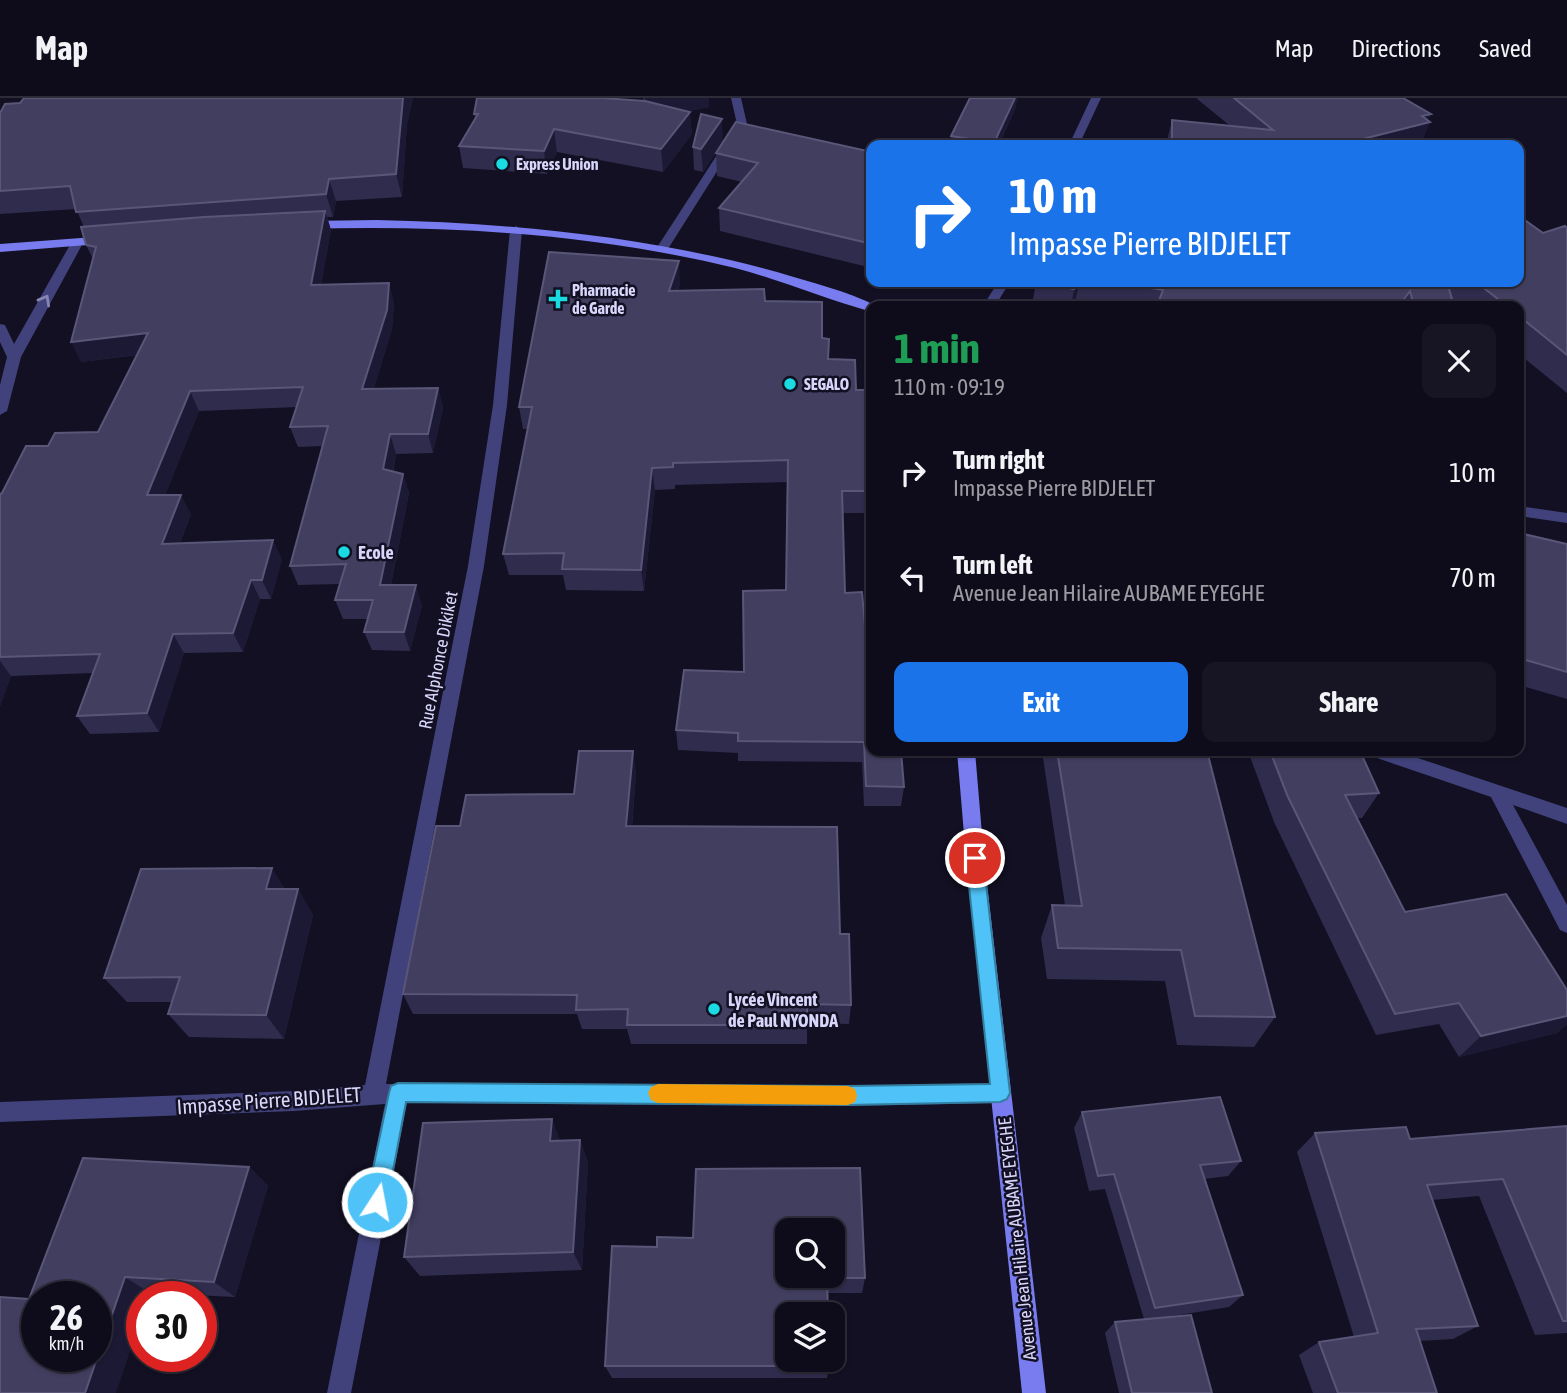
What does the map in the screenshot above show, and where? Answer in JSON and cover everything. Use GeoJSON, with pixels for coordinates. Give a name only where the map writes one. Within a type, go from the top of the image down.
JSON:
{"type":"FeatureCollection","features":[{"type":"Feature","properties":{"kind":"main road"},"geometry":{"type":"LineString","coordinates":[[297,225],[398,224],[516,230],[662,249],[793,281],[866,306]]}},
{"type":"Feature","properties":{"kind":"main road"},"geometry":{"type":"LineString","coordinates":[[0,248],[117,239]]}},
{"type":"Feature","properties":{"kind":"main road","name":"Avenue Jean Hilaire AUBAME EYEGHE"},"geometry":{"type":"LineString","coordinates":[[966,756],[1034,1393]]}},
{"type":"Feature","properties":{"kind":"street"},"geometry":{"type":"LineString","coordinates":[[662,249],[742,124],[736,98]]}},
{"type":"Feature","properties":{"kind":"street"},"geometry":{"type":"LineString","coordinates":[[1076,140],[1096,98]]}},
{"type":"Feature","properties":{"kind":"street","name":"Rue Alphonce Dikiket"},"geometry":{"type":"LineString","coordinates":[[374,1093],[476,566],[500,405],[516,230]]}},
{"type":"Feature","properties":{"kind":"street"},"geometry":{"type":"LineString","coordinates":[[0,411],[14,357],[76,243]]}},
{"type":"Feature","properties":{"kind":"street"},"geometry":{"type":"LineString","coordinates":[[0,328],[14,357]]}},
{"type":"Feature","properties":{"kind":"street"},"geometry":{"type":"LineString","coordinates":[[1524,512],[1567,518]]}},
{"type":"Feature","properties":{"kind":"street"},"geometry":{"type":"LineString","coordinates":[[1392,756],[1567,816]]}},
{"type":"Feature","properties":{"kind":"street"},"geometry":{"type":"LineString","coordinates":[[1497,792],[1567,924]]}},
{"type":"Feature","properties":{"kind":"street","name":"Impasse Pierre BIDJELET"},"geometry":{"type":"LineString","coordinates":[[0,1112],[294,1101],[374,1093],[846,1096],[1000,1093]]}},
{"type":"Feature","properties":{"kind":"street"},"geometry":{"type":"LineString","coordinates":[[339,1393],[398,1093]]}},
{"type":"Feature","properties":{"kind":"building"},"geometry":{"type":"Polygon","coordinates":[[[24,98],[403,98],[396,174],[329,179],[326,194],[76,212],[70,186],[0,191],[0,113],[5,104],[20,103],[24,98]]]}},
{"type":"Feature","properties":{"kind":"building"},"geometry":{"type":"Polygon","coordinates":[[[477,98],[602,98],[645,101],[690,112],[661,149],[554,129],[544,151],[459,146],[478,114],[474,114],[477,98]]]}},
{"type":"Feature","properties":{"kind":"building"},"geometry":{"type":"Polygon","coordinates":[[[970,98],[1015,98],[995,140],[951,136],[970,98]]]}},
{"type":"Feature","properties":{"kind":"building"},"geometry":{"type":"Polygon","coordinates":[[[1234,98],[1403,98],[1431,114],[1422,116],[1430,122],[1359,140],[1172,140],[1172,120],[1273,130],[1234,98]]]}},
{"type":"Feature","properties":{"kind":"building"},"geometry":{"type":"Polygon","coordinates":[[[701,114],[722,119],[701,149],[693,147],[701,114]]]}},
{"type":"Feature","properties":{"kind":"building"},"geometry":{"type":"Polygon","coordinates":[[[736,122],[866,151],[866,243],[719,208],[758,163],[716,153],[736,122]]]}},
{"type":"Feature","properties":{"kind":"building"},"geometry":{"type":"Polygon","coordinates":[[[325,211],[311,285],[389,283],[387,310],[362,389],[438,388],[428,434],[390,434],[383,469],[403,474],[380,585],[416,585],[404,632],[364,632],[373,600],[335,600],[346,564],[290,566],[328,426],[290,427],[303,387],[190,391],[147,495],[181,495],[162,544],[273,540],[262,580],[251,580],[233,633],[173,634],[147,713],[77,716],[100,654],[0,657],[0,494],[26,446],[48,446],[55,433],[98,432],[148,333],[71,342],[96,247],[86,245],[81,227],[325,211]]]}},
{"type":"Feature","properties":{"kind":"building"},"geometry":{"type":"Polygon","coordinates":[[[1524,220],[1543,233],[1565,226],[1567,355],[1524,320],[1524,301],[1501,301],[1482,287],[1524,287],[1524,220]]]}},
{"type":"Feature","properties":{"kind":"building"},"geometry":{"type":"Polygon","coordinates":[[[549,252],[679,261],[669,291],[764,289],[765,301],[822,302],[822,338],[829,339],[828,359],[855,360],[856,390],[866,390],[866,491],[842,491],[845,593],[862,592],[866,638],[866,756],[901,756],[904,787],[866,786],[864,742],[738,741],[738,733],[676,730],[684,670],[744,672],[743,591],[786,590],[788,460],[673,463],[673,467],[652,468],[641,570],[562,569],[564,553],[503,554],[532,407],[519,407],[549,252]]]}},
{"type":"Feature","properties":{"kind":"building"},"geometry":{"type":"Polygon","coordinates":[[[1145,287],[1448,287],[1453,301],[1413,301],[1410,291],[1403,301],[1159,301],[1163,290],[1145,287]]]}},
{"type":"Feature","properties":{"kind":"building"},"geometry":{"type":"Polygon","coordinates":[[[1524,534],[1567,544],[1567,672],[1524,659],[1524,534]]]}},
{"type":"Feature","properties":{"kind":"building"},"geometry":{"type":"Polygon","coordinates":[[[579,751],[633,751],[626,826],[837,827],[840,934],[849,934],[851,1005],[807,1004],[807,1025],[627,1025],[628,1009],[576,1010],[577,995],[403,994],[436,826],[460,826],[466,795],[574,794],[579,751]]]}},
{"type":"Feature","properties":{"kind":"building"},"geometry":{"type":"Polygon","coordinates":[[[1058,756],[1208,756],[1275,1017],[1195,1016],[1181,950],[1058,948],[1052,905],[1082,906],[1058,756]]]}},
{"type":"Feature","properties":{"kind":"building"},"geometry":{"type":"Polygon","coordinates":[[[1272,756],[1362,756],[1379,793],[1345,795],[1405,912],[1506,894],[1567,990],[1567,1016],[1481,1036],[1459,1003],[1395,1014],[1288,797],[1272,756]]]}},
{"type":"Feature","properties":{"kind":"building"},"geometry":{"type":"Polygon","coordinates":[[[272,868],[266,889],[298,889],[266,1015],[168,1014],[180,977],[104,978],[141,869],[272,868]]]}},
{"type":"Feature","properties":{"kind":"building"},"geometry":{"type":"Polygon","coordinates":[[[1220,1097],[1241,1161],[1200,1165],[1243,1295],[1155,1308],[1114,1174],[1098,1176],[1082,1112],[1220,1097]]]}},
{"type":"Feature","properties":{"kind":"building"},"geometry":{"type":"Polygon","coordinates":[[[552,1119],[550,1141],[580,1140],[573,1252],[404,1257],[423,1123],[552,1119]]]}},
{"type":"Feature","properties":{"kind":"building"},"geometry":{"type":"Polygon","coordinates":[[[1567,1126],[1567,1321],[1563,1321],[1503,1179],[1427,1185],[1478,1326],[1416,1329],[1437,1393],[1338,1393],[1319,1342],[1378,1333],[1315,1133],[1406,1127],[1410,1139],[1567,1126]]]}},
{"type":"Feature","properties":{"kind":"building"},"geometry":{"type":"Polygon","coordinates":[[[83,1158],[249,1167],[214,1281],[125,1277],[112,1315],[112,1281],[36,1281],[83,1158]]]}},
{"type":"Feature","properties":{"kind":"building"},"geometry":{"type":"Polygon","coordinates":[[[860,1168],[865,1278],[845,1278],[845,1218],[775,1218],[775,1288],[827,1288],[828,1302],[775,1302],[775,1366],[605,1366],[612,1246],[657,1247],[657,1237],[693,1238],[696,1169],[860,1168]]]}},
{"type":"Feature","properties":{"kind":"building"},"geometry":{"type":"Polygon","coordinates":[[[0,1297],[21,1298],[21,1372],[92,1372],[85,1393],[0,1393],[0,1297]]]}},
{"type":"Feature","properties":{"kind":"building"},"geometry":{"type":"Polygon","coordinates":[[[1191,1315],[1212,1393],[1132,1393],[1115,1322],[1191,1315]]]}},
{"type":"Feature","properties":{"kind":"slow traffic"},"geometry":{"type":"LineString","coordinates":[[658,1093],[848,1096]]}},
{"type":"Feature","properties":{"kind":"place","name":"Express Union"},"geometry":{"type":"Point","coordinates":[502,164]}},
{"type":"Feature","properties":{"kind":"place","name":"Pharmacie de Garde"},"geometry":{"type":"Point","coordinates":[558,299]}},
{"type":"Feature","properties":{"kind":"place","name":"SEGALO"},"geometry":{"type":"Point","coordinates":[790,384]}},
{"type":"Feature","properties":{"kind":"place","name":"Ecole"},"geometry":{"type":"Point","coordinates":[344,552]}},
{"type":"Feature","properties":{"kind":"place","name":"Lycée Vincent de Paul NYONDA"},"geometry":{"type":"Point","coordinates":[714,1009]}},
{"type":"Feature","properties":{"kind":"route"},"geometry":{"type":"LineString","coordinates":[[377,1202],[398,1093],[846,1096],[1000,1093],[975,858]]}}]}
